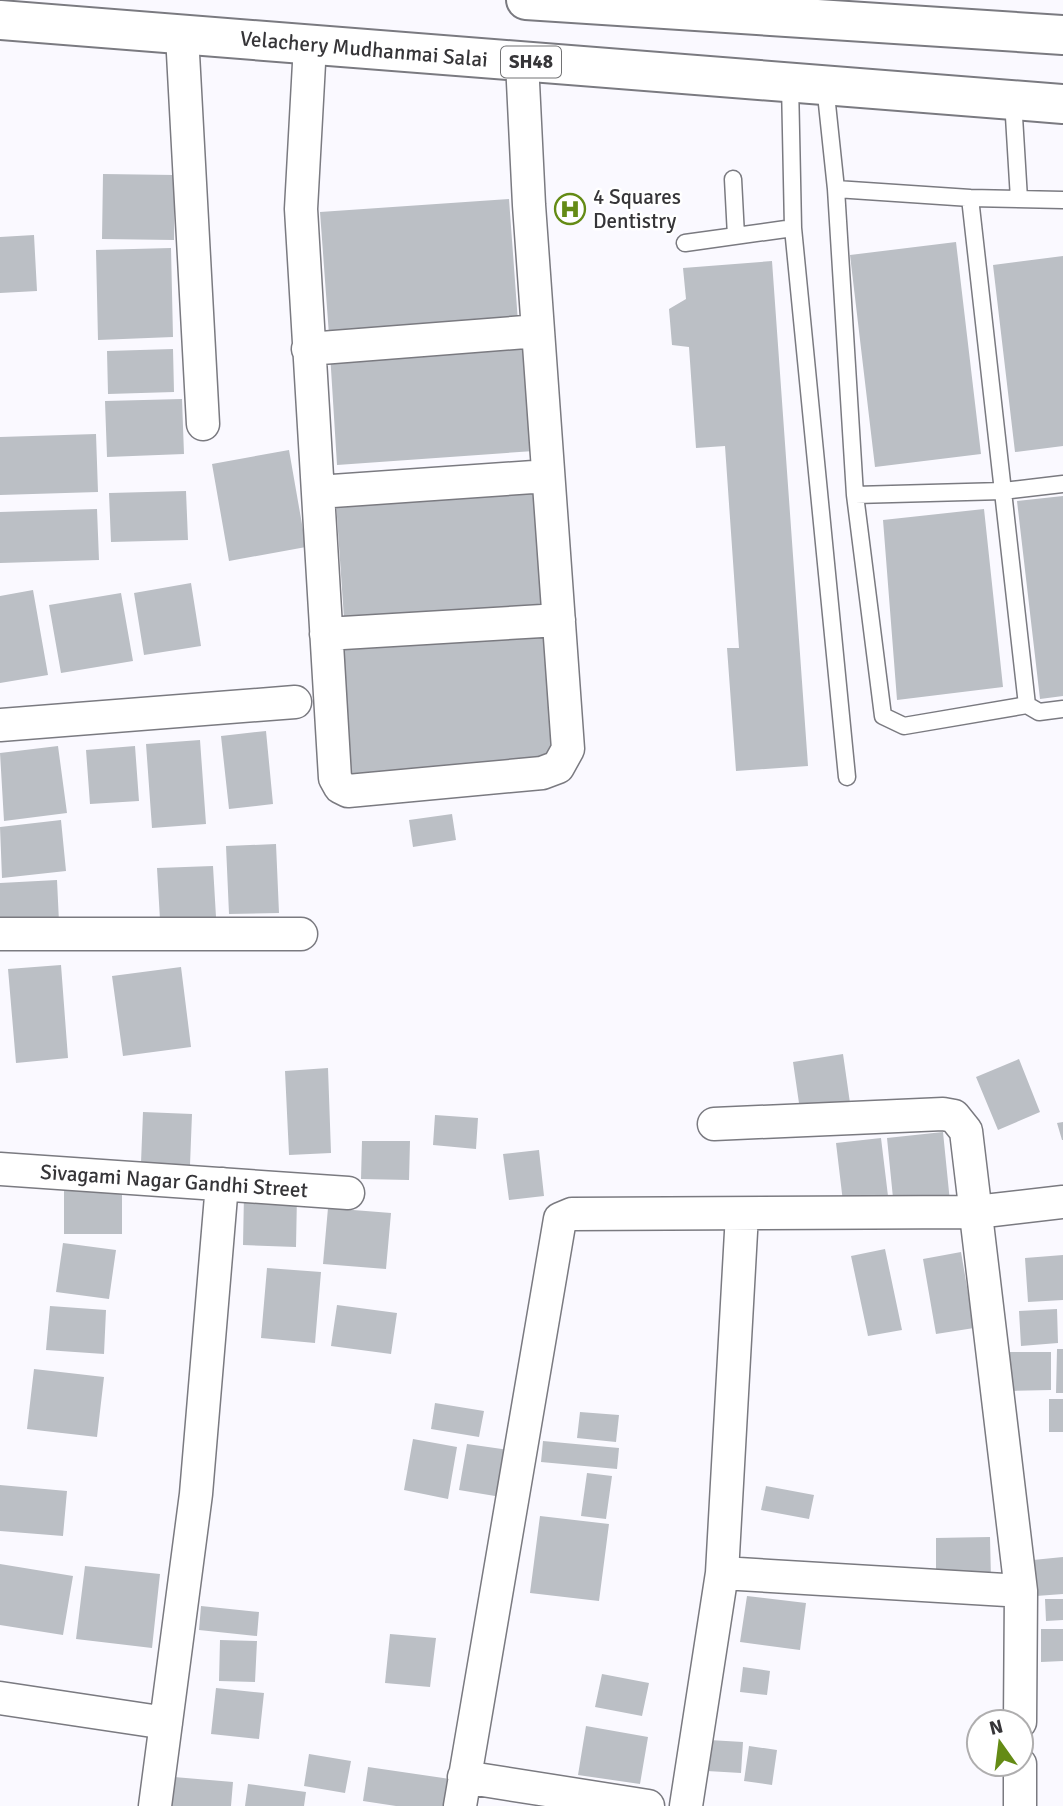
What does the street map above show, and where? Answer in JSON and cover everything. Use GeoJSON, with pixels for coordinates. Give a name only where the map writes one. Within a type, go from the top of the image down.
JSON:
{"type":"FeatureCollection","features":[{"type":"Feature","properties":{"kind":"main road"},"geometry":{"type":"LineString","coordinates":[[526,0],[858,11],[1063,35]]}},
{"type":"Feature","properties":{"kind":"main road","name":"Velachery Mudhanmai Salai"},"geometry":{"type":"LineString","coordinates":[[0,20],[1063,104]]}},
{"type":"Feature","properties":{"kind":"street"},"geometry":{"type":"LineString","coordinates":[[182,35],[203,424]]}},
{"type":"Feature","properties":{"kind":"street"},"geometry":{"type":"LineString","coordinates":[[310,45],[301,209],[308,349],[335,778],[340,787],[348,792],[542,773],[558,767],[568,748],[522,62]]}},
{"type":"Feature","properties":{"kind":"street"},"geometry":{"type":"LineString","coordinates":[[308,349],[538,331]]}},
{"type":"Feature","properties":{"kind":"street"},"geometry":{"type":"LineString","coordinates":[[318,492],[548,476]]}},
{"type":"Feature","properties":{"kind":"street"},"geometry":{"type":"LineString","coordinates":[[326,634],[559,620]]}},
{"type":"Feature","properties":{"kind":"street"},"geometry":{"type":"LineString","coordinates":[[0,724],[295,702]]}},
{"type":"Feature","properties":{"kind":"street"},"geometry":{"type":"LineString","coordinates":[[0,934],[301,934]]}},
{"type":"Feature","properties":{"kind":"street"},"geometry":{"type":"LineString","coordinates":[[713,1124],[943,1114],[954,1116],[966,1131],[1021,1591],[1020,1708]]}},
{"type":"Feature","properties":{"kind":"street","name":"Sivagami Nagar Gandhi Street"},"geometry":{"type":"LineString","coordinates":[[0,1169],[348,1193]]}},
{"type":"Feature","properties":{"kind":"street"},"geometry":{"type":"LineString","coordinates":[[155,1806],[196,1494],[222,1184]]}},
{"type":"Feature","properties":{"kind":"street"},"geometry":{"type":"LineString","coordinates":[[648,1806],[462,1791],[560,1219],[572,1214],[976,1212],[1063,1202]]}},
{"type":"Feature","properties":{"kind":"street"},"geometry":{"type":"LineString","coordinates":[[686,1806],[722,1573],[742,1214]]}},
{"type":"Feature","properties":{"kind":"street"},"geometry":{"type":"LineString","coordinates":[[722,1573],[1021,1591]]}},
{"type":"Feature","properties":{"kind":"street"},"geometry":{"type":"LineString","coordinates":[[0,1698],[166,1723]]}},
{"type":"Feature","properties":{"kind":"street"},"geometry":{"type":"LineString","coordinates":[[1020,1778],[1020,1806]]}},
{"type":"Feature","properties":{"kind":"lane"},"geometry":{"type":"LineString","coordinates":[[807,82],[836,189],[855,495],[883,716],[904,726],[1027,705],[1039,712],[1063,709]]}},
{"type":"Feature","properties":{"kind":"lane"},"geometry":{"type":"LineString","coordinates":[[807,82],[793,228],[847,777]]}},
{"type":"Feature","properties":{"kind":"lane"},"geometry":{"type":"LineString","coordinates":[[1013,100],[1019,199]]}},
{"type":"Feature","properties":{"kind":"lane"},"geometry":{"type":"LineString","coordinates":[[733,179],[736,236]]}},
{"type":"Feature","properties":{"kind":"lane"},"geometry":{"type":"LineString","coordinates":[[836,189],[970,198],[1063,200]]}},
{"type":"Feature","properties":{"kind":"lane"},"geometry":{"type":"LineString","coordinates":[[970,198],[1027,705]]}},
{"type":"Feature","properties":{"kind":"lane"},"geometry":{"type":"LineString","coordinates":[[685,243],[793,228]]}},
{"type":"Feature","properties":{"kind":"lane"},"geometry":{"type":"LineString","coordinates":[[855,495],[1003,491],[1063,484]]}},
{"type":"Feature","properties":{"kind":"building"},"geometry":{"type":"Polygon","coordinates":[[[103,174],[175,175],[174,240],[102,239],[103,174]]]}},
{"type":"Feature","properties":{"kind":"building"},"geometry":{"type":"Polygon","coordinates":[[[509,199],[518,322],[329,335],[320,212],[509,199]]]}},
{"type":"Feature","properties":{"kind":"building"},"geometry":{"type":"Polygon","coordinates":[[[34,235],[37,291],[0,293],[0,237],[34,235]]]}},
{"type":"Feature","properties":{"kind":"building"},"geometry":{"type":"Polygon","coordinates":[[[956,242],[981,454],[875,467],[850,255],[956,242]]]}},
{"type":"Feature","properties":{"kind":"building"},"geometry":{"type":"Polygon","coordinates":[[[171,248],[173,337],[98,340],[96,250],[171,248]]]}},
{"type":"Feature","properties":{"kind":"building"},"geometry":{"type":"Polygon","coordinates":[[[1063,256],[1063,446],[1015,452],[993,265],[1063,256]]]}},
{"type":"Feature","properties":{"kind":"building"},"geometry":{"type":"Polygon","coordinates":[[[772,261],[808,766],[736,771],[727,648],[739,648],[725,446],[696,448],[689,347],[672,345],[669,309],[686,299],[683,268],[772,261]]]}},
{"type":"Feature","properties":{"kind":"building"},"geometry":{"type":"Polygon","coordinates":[[[526,339],[534,451],[337,465],[330,353],[526,339]]]}},
{"type":"Feature","properties":{"kind":"building"},"geometry":{"type":"Polygon","coordinates":[[[173,349],[174,392],[108,394],[107,351],[173,349]]]}},
{"type":"Feature","properties":{"kind":"building"},"geometry":{"type":"Polygon","coordinates":[[[182,399],[184,454],[107,457],[105,401],[182,399]]]}},
{"type":"Feature","properties":{"kind":"building"},"geometry":{"type":"Polygon","coordinates":[[[96,434],[98,492],[0,495],[0,437],[96,434]]]}},
{"type":"Feature","properties":{"kind":"building"},"geometry":{"type":"Polygon","coordinates":[[[289,450],[306,547],[229,561],[212,464],[289,450]]]}},
{"type":"Feature","properties":{"kind":"building"},"geometry":{"type":"Polygon","coordinates":[[[534,488],[543,604],[344,618],[336,502],[534,488]]]}},
{"type":"Feature","properties":{"kind":"building"},"geometry":{"type":"Polygon","coordinates":[[[186,491],[188,540],[111,542],[109,493],[186,491]]]}},
{"type":"Feature","properties":{"kind":"building"},"geometry":{"type":"Polygon","coordinates":[[[1063,496],[1063,696],[1040,699],[1017,501],[1063,496]]]}},
{"type":"Feature","properties":{"kind":"building"},"geometry":{"type":"Polygon","coordinates":[[[97,509],[99,560],[0,563],[0,512],[97,509]]]}},
{"type":"Feature","properties":{"kind":"building"},"geometry":{"type":"Polygon","coordinates":[[[984,509],[1003,687],[897,700],[883,520],[984,509]]]}},
{"type":"Feature","properties":{"kind":"building"},"geometry":{"type":"Polygon","coordinates":[[[191,583],[201,646],[144,655],[134,593],[191,583]]]}},
{"type":"Feature","properties":{"kind":"building"},"geometry":{"type":"Polygon","coordinates":[[[33,590],[48,675],[0,683],[0,596],[33,590]]]}},
{"type":"Feature","properties":{"kind":"building"},"geometry":{"type":"Polygon","coordinates":[[[121,593],[133,661],[61,673],[49,605],[121,593]]]}},
{"type":"Feature","properties":{"kind":"building"},"geometry":{"type":"Polygon","coordinates":[[[543,628],[552,761],[343,776],[334,643],[543,628]]]}},
{"type":"Feature","properties":{"kind":"building"},"geometry":{"type":"Polygon","coordinates":[[[266,731],[273,804],[229,809],[221,736],[266,731]]]}},
{"type":"Feature","properties":{"kind":"building"},"geometry":{"type":"Polygon","coordinates":[[[200,740],[206,824],[152,828],[146,744],[200,740]]]}},
{"type":"Feature","properties":{"kind":"building"},"geometry":{"type":"Polygon","coordinates":[[[58,746],[67,813],[4,821],[0,753],[58,746]]]}},
{"type":"Feature","properties":{"kind":"building"},"geometry":{"type":"Polygon","coordinates":[[[135,746],[139,801],[90,804],[86,750],[135,746]]]}},
{"type":"Feature","properties":{"kind":"building"},"geometry":{"type":"Polygon","coordinates":[[[452,814],[456,840],[413,847],[409,820],[452,814]]]}},
{"type":"Feature","properties":{"kind":"building"},"geometry":{"type":"Polygon","coordinates":[[[61,820],[66,871],[2,878],[0,827],[61,820]]]}},
{"type":"Feature","properties":{"kind":"building"},"geometry":{"type":"Polygon","coordinates":[[[276,844],[279,913],[229,914],[226,846],[276,844]]]}},
{"type":"Feature","properties":{"kind":"building"},"geometry":{"type":"Polygon","coordinates":[[[213,866],[216,917],[160,920],[157,868],[213,866]]]}},
{"type":"Feature","properties":{"kind":"building"},"geometry":{"type":"Polygon","coordinates":[[[57,880],[59,922],[0,925],[0,883],[57,880]]]}},
{"type":"Feature","properties":{"kind":"building"},"geometry":{"type":"Polygon","coordinates":[[[61,965],[68,1058],[16,1063],[8,969],[61,965]]]}},
{"type":"Feature","properties":{"kind":"building"},"geometry":{"type":"Polygon","coordinates":[[[181,967],[191,1047],[123,1056],[112,976],[181,967]]]}},
{"type":"Feature","properties":{"kind":"building"},"geometry":{"type":"Polygon","coordinates":[[[843,1054],[850,1103],[800,1110],[793,1062],[843,1054]]]}},
{"type":"Feature","properties":{"kind":"building"},"geometry":{"type":"Polygon","coordinates":[[[1019,1059],[1040,1112],[998,1130],[976,1077],[1019,1059]]]}},
{"type":"Feature","properties":{"kind":"building"},"geometry":{"type":"Polygon","coordinates":[[[328,1068],[331,1153],[289,1155],[285,1071],[328,1068]]]}},
{"type":"Feature","properties":{"kind":"building"},"geometry":{"type":"Polygon","coordinates":[[[143,1112],[192,1114],[190,1165],[141,1163],[143,1112]]]}},
{"type":"Feature","properties":{"kind":"building"},"geometry":{"type":"Polygon","coordinates":[[[435,1115],[478,1118],[476,1149],[433,1145],[435,1115]]]}},
{"type":"Feature","properties":{"kind":"building"},"geometry":{"type":"Polygon","coordinates":[[[1063,1122],[1063,1140],[1062,1140],[1057,1123],[1063,1122]]]}},
{"type":"Feature","properties":{"kind":"building"},"geometry":{"type":"Polygon","coordinates":[[[943,1132],[950,1202],[894,1208],[887,1138],[943,1132]]]}},
{"type":"Feature","properties":{"kind":"building"},"geometry":{"type":"Polygon","coordinates":[[[881,1138],[888,1196],[843,1202],[836,1143],[881,1138]]]}},
{"type":"Feature","properties":{"kind":"building"},"geometry":{"type":"Polygon","coordinates":[[[362,1141],[410,1141],[409,1180],[361,1179],[362,1141]]]}},
{"type":"Feature","properties":{"kind":"building"},"geometry":{"type":"Polygon","coordinates":[[[539,1150],[544,1196],[509,1200],[503,1154],[539,1150]]]}},
{"type":"Feature","properties":{"kind":"building"},"geometry":{"type":"Polygon","coordinates":[[[64,1191],[122,1191],[122,1234],[64,1234],[64,1191]]]}},
{"type":"Feature","properties":{"kind":"building"},"geometry":{"type":"Polygon","coordinates":[[[244,1194],[297,1195],[296,1247],[243,1245],[244,1194]]]}},
{"type":"Feature","properties":{"kind":"building"},"geometry":{"type":"Polygon","coordinates":[[[328,1208],[391,1213],[386,1269],[323,1264],[328,1208]]]}},
{"type":"Feature","properties":{"kind":"building"},"geometry":{"type":"Polygon","coordinates":[[[63,1243],[116,1250],[109,1299],[56,1292],[63,1243]]]}},
{"type":"Feature","properties":{"kind":"building"},"geometry":{"type":"Polygon","coordinates":[[[885,1249],[902,1330],[868,1336],[851,1256],[885,1249]]]}},
{"type":"Feature","properties":{"kind":"building"},"geometry":{"type":"Polygon","coordinates":[[[961,1252],[974,1328],[936,1334],[923,1259],[961,1252]]]}},
{"type":"Feature","properties":{"kind":"building"},"geometry":{"type":"Polygon","coordinates":[[[1063,1255],[1063,1300],[1028,1302],[1025,1258],[1063,1255]]]}},
{"type":"Feature","properties":{"kind":"building"},"geometry":{"type":"Polygon","coordinates":[[[267,1268],[321,1272],[315,1343],[261,1338],[267,1268]]]}},
{"type":"Feature","properties":{"kind":"building"},"geometry":{"type":"Polygon","coordinates":[[[337,1305],[397,1313],[391,1354],[331,1346],[337,1305]]]}},
{"type":"Feature","properties":{"kind":"building"},"geometry":{"type":"Polygon","coordinates":[[[50,1306],[106,1310],[104,1354],[46,1350],[50,1306]]]}},
{"type":"Feature","properties":{"kind":"building"},"geometry":{"type":"Polygon","coordinates":[[[1057,1309],[1058,1343],[1021,1346],[1019,1311],[1057,1309]]]}},
{"type":"Feature","properties":{"kind":"building"},"geometry":{"type":"Polygon","coordinates":[[[1057,1349],[1063,1349],[1063,1393],[1056,1393],[1057,1349]]]}},
{"type":"Feature","properties":{"kind":"building"},"geometry":{"type":"Polygon","coordinates":[[[1010,1352],[1051,1352],[1051,1390],[1010,1391],[1010,1352]]]}},
{"type":"Feature","properties":{"kind":"building"},"geometry":{"type":"Polygon","coordinates":[[[34,1369],[104,1377],[97,1437],[27,1429],[34,1369]]]}},
{"type":"Feature","properties":{"kind":"building"},"geometry":{"type":"Polygon","coordinates":[[[1049,1399],[1063,1399],[1063,1432],[1049,1432],[1049,1399]]]}},
{"type":"Feature","properties":{"kind":"building"},"geometry":{"type":"Polygon","coordinates":[[[435,1403],[484,1411],[479,1437],[431,1429],[435,1403]]]}},
{"type":"Feature","properties":{"kind":"building"},"geometry":{"type":"Polygon","coordinates":[[[580,1412],[619,1415],[616,1442],[577,1438],[580,1412]]]}},
{"type":"Feature","properties":{"kind":"building"},"geometry":{"type":"Polygon","coordinates":[[[413,1439],[457,1447],[448,1499],[404,1490],[413,1439]]]}},
{"type":"Feature","properties":{"kind":"building"},"geometry":{"type":"Polygon","coordinates":[[[543,1441],[619,1448],[617,1469],[541,1462],[543,1441]]]}},
{"type":"Feature","properties":{"kind":"building"},"geometry":{"type":"Polygon","coordinates":[[[467,1444],[509,1450],[501,1497],[459,1490],[467,1444]]]}},
{"type":"Feature","properties":{"kind":"building"},"geometry":{"type":"Polygon","coordinates":[[[587,1473],[612,1476],[606,1519],[581,1516],[587,1473]]]}},
{"type":"Feature","properties":{"kind":"building"},"geometry":{"type":"Polygon","coordinates":[[[0,1485],[67,1491],[63,1536],[0,1531],[0,1485]]]}},
{"type":"Feature","properties":{"kind":"building"},"geometry":{"type":"Polygon","coordinates":[[[766,1486],[814,1495],[809,1519],[761,1510],[766,1486]]]}},
{"type":"Feature","properties":{"kind":"building"},"geometry":{"type":"Polygon","coordinates":[[[540,1516],[609,1524],[599,1601],[530,1593],[540,1516]]]}},
{"type":"Feature","properties":{"kind":"building"},"geometry":{"type":"Polygon","coordinates":[[[990,1537],[991,1580],[936,1581],[936,1538],[990,1537]]]}},
{"type":"Feature","properties":{"kind":"building"},"geometry":{"type":"Polygon","coordinates":[[[1063,1557],[1063,1594],[1036,1596],[1033,1560],[1063,1557]]]}},
{"type":"Feature","properties":{"kind":"building"},"geometry":{"type":"Polygon","coordinates":[[[0,1564],[73,1576],[63,1635],[0,1625],[0,1564]]]}},
{"type":"Feature","properties":{"kind":"building"},"geometry":{"type":"Polygon","coordinates":[[[85,1566],[160,1574],[152,1648],[76,1639],[85,1566]]]}},
{"type":"Feature","properties":{"kind":"building"},"geometry":{"type":"Polygon","coordinates":[[[747,1596],[806,1603],[800,1650],[740,1642],[747,1596]]]}},
{"type":"Feature","properties":{"kind":"building"},"geometry":{"type":"Polygon","coordinates":[[[1045,1599],[1063,1599],[1063,1620],[1046,1621],[1045,1599]]]}},
{"type":"Feature","properties":{"kind":"building"},"geometry":{"type":"Polygon","coordinates":[[[201,1606],[259,1612],[257,1636],[199,1630],[201,1606]]]}},
{"type":"Feature","properties":{"kind":"building"},"geometry":{"type":"Polygon","coordinates":[[[1041,1629],[1063,1629],[1063,1661],[1041,1662],[1041,1629]]]}},
{"type":"Feature","properties":{"kind":"building"},"geometry":{"type":"Polygon","coordinates":[[[390,1634],[436,1638],[430,1687],[385,1683],[390,1634]]]}},
{"type":"Feature","properties":{"kind":"building"},"geometry":{"type":"Polygon","coordinates":[[[220,1640],[257,1641],[255,1682],[219,1681],[220,1640]]]}},
{"type":"Feature","properties":{"kind":"building"},"geometry":{"type":"Polygon","coordinates":[[[743,1667],[770,1671],[767,1695],[740,1692],[743,1667]]]}},
{"type":"Feature","properties":{"kind":"building"},"geometry":{"type":"Polygon","coordinates":[[[602,1674],[649,1683],[642,1716],[595,1707],[602,1674]]]}},
{"type":"Feature","properties":{"kind":"building"},"geometry":{"type":"Polygon","coordinates":[[[216,1688],[264,1693],[259,1739],[211,1734],[216,1688]]]}},
{"type":"Feature","properties":{"kind":"building"},"geometry":{"type":"Polygon","coordinates":[[[586,1726],[648,1737],[640,1784],[578,1775],[586,1726]]]}},
{"type":"Feature","properties":{"kind":"building"},"geometry":{"type":"Polygon","coordinates":[[[709,1740],[743,1742],[741,1773],[707,1771],[709,1740]]]}},
{"type":"Feature","properties":{"kind":"building"},"geometry":{"type":"Polygon","coordinates":[[[749,1746],[777,1750],[772,1785],[744,1781],[749,1746]]]}},
{"type":"Feature","properties":{"kind":"building"},"geometry":{"type":"Polygon","coordinates":[[[309,1754],[351,1761],[345,1793],[304,1786],[309,1754]]]}},
{"type":"Feature","properties":{"kind":"building"},"geometry":{"type":"Polygon","coordinates":[[[368,1767],[450,1779],[446,1806],[396,1806],[363,1801],[368,1767]]]}},
{"type":"Feature","properties":{"kind":"building"},"geometry":{"type":"Polygon","coordinates":[[[174,1777],[233,1782],[231,1806],[172,1806],[174,1777]]]}},
{"type":"Feature","properties":{"kind":"building"},"geometry":{"type":"Polygon","coordinates":[[[248,1784],[306,1792],[304,1806],[245,1806],[248,1784]]]}},
{"type":"Feature","properties":{"kind":"place","name":"4 Squares Dentistry"},"geometry":{"type":"Point","coordinates":[570,209]}}]}
